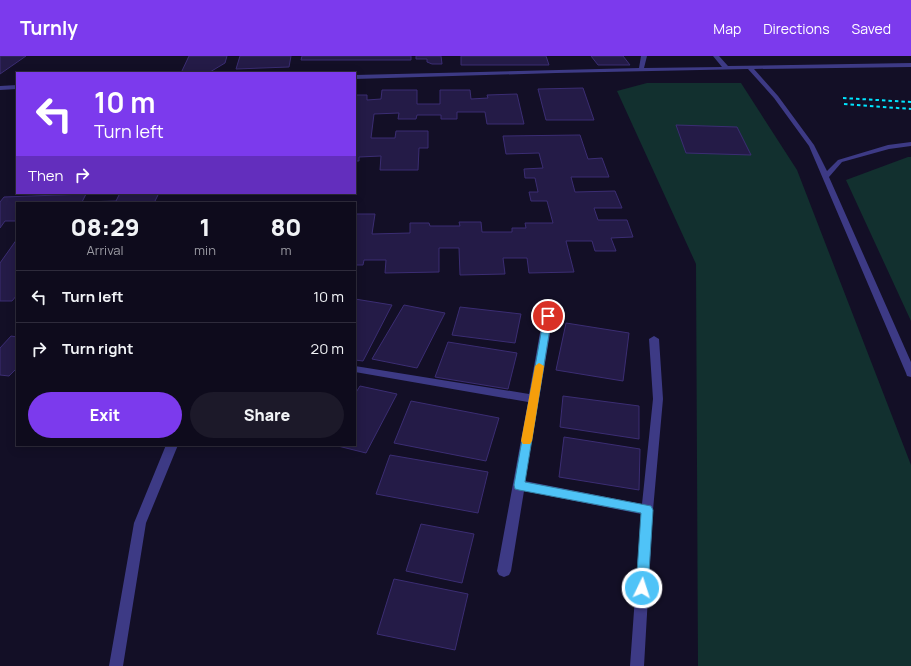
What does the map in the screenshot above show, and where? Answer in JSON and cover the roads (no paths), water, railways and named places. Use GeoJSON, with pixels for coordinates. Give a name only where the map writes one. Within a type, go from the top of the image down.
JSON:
{"type":"FeatureCollection","features":[{"type":"Feature","properties":{"kind":"street"},"geometry":{"type":"LineString","coordinates":[[641,70],[644,56]]}},
{"type":"Feature","properties":{"kind":"street"},"geometry":{"type":"LineString","coordinates":[[716,56],[726,68]]}},
{"type":"Feature","properties":{"kind":"street"},"geometry":{"type":"LineString","coordinates":[[356,77],[911,65]]}},
{"type":"Feature","properties":{"kind":"street"},"geometry":{"type":"LineString","coordinates":[[750,68],[776,97],[812,146],[911,373]]}},
{"type":"Feature","properties":{"kind":"street"},"geometry":{"type":"LineString","coordinates":[[0,88],[16,87]]}},
{"type":"Feature","properties":{"kind":"street"},"geometry":{"type":"LineString","coordinates":[[826,176],[840,161],[888,147],[911,144]]}},
{"type":"Feature","properties":{"kind":"street"},"geometry":{"type":"LineString","coordinates":[[504,571],[548,316]]}},
{"type":"Feature","properties":{"kind":"street"},"geometry":{"type":"LineString","coordinates":[[637,666],[647,510],[658,399],[654,340]]}},
{"type":"Feature","properties":{"kind":"street"},"geometry":{"type":"LineString","coordinates":[[356,368],[534,399]]}},
{"type":"Feature","properties":{"kind":"street"},"geometry":{"type":"LineString","coordinates":[[116,666],[140,523],[172,446]]}},
{"type":"Feature","properties":{"kind":"street"},"geometry":{"type":"LineString","coordinates":[[519,485],[647,510]]}},
{"type":"Feature","properties":{"kind":"railway"},"geometry":{"type":"LineString","coordinates":[[843,98],[911,102]]}},
{"type":"Feature","properties":{"kind":"railway"},"geometry":{"type":"LineString","coordinates":[[844,104],[911,109]]}}]}
